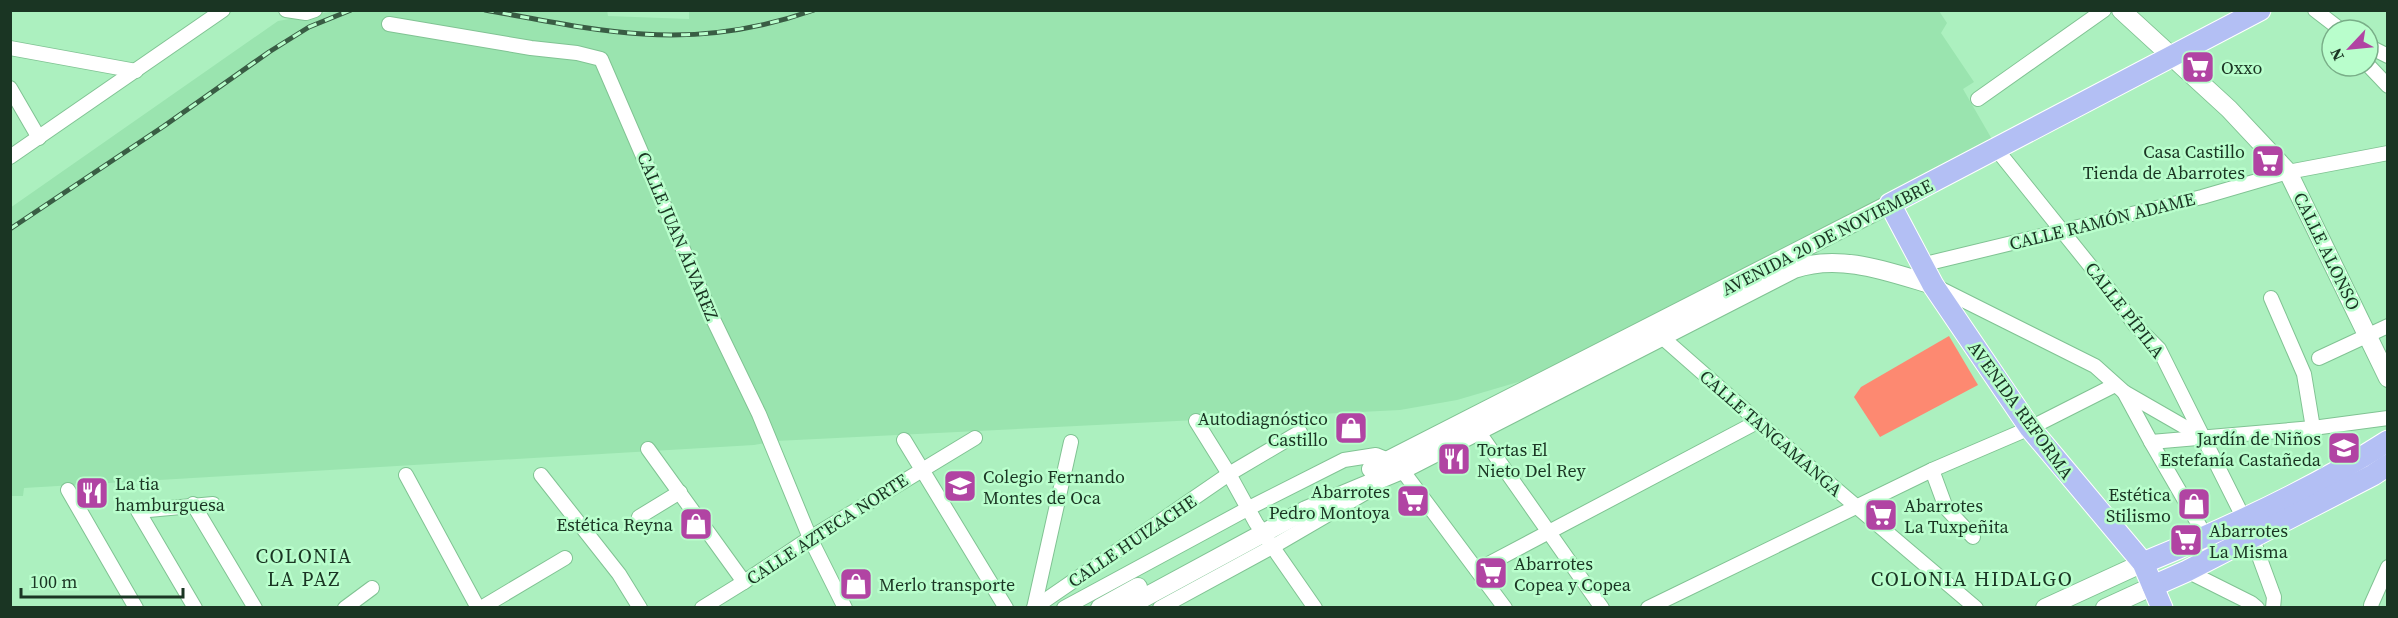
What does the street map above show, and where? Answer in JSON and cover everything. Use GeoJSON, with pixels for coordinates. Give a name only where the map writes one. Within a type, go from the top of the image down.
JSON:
{"type":"FeatureCollection","features":[{"type":"Feature","properties":{"kind":"main road","name":"CALLE ALONSO"},"geometry":{"type":"LineString","coordinates":[[2121,10],[2229,109],[2288,172],[2388,378]]}},
{"type":"Feature","properties":{"kind":"main road","name":"AVENIDA 20 DE NOVIEMBRE"},"geometry":{"type":"LineString","coordinates":[[1100,608],[1260,527],[1393,469],[1656,332],[1890,204],[1997,150],[2260,10]]}},
{"type":"Feature","properties":{"kind":"main road","name":"AVENIDA REFORMA"},"geometry":{"type":"LineString","coordinates":[[1890,204],[1933,285],[2030,428],[2091,504],[2143,563],[2162,608]]}},
{"type":"Feature","properties":{"kind":"main road","name":"AVENIDA 20 DE NOVIEMBRE"},"geometry":{"type":"LineString","coordinates":[[1656,332],[1794,269],[1824,262],[1849,263],[1933,285]]}},
{"type":"Feature","properties":{"kind":"main road"},"geometry":{"type":"LineString","coordinates":[[2105,608],[2187,571],[2248,528],[2388,441]]}},
{"type":"Feature","properties":{"kind":"main road"},"geometry":{"type":"LineString","coordinates":[[2045,608],[2206,537],[2248,528],[2373,475],[2388,465]]}},
{"type":"Feature","properties":{"kind":"main road","name":"AVENIDA 20 DE NOVIEMBRE"},"geometry":{"type":"LineString","coordinates":[[1125,608],[1260,527]]}},
{"type":"Feature","properties":{"kind":"street"},"geometry":{"type":"LineString","coordinates":[[10,157],[223,10]]}},
{"type":"Feature","properties":{"kind":"street"},"geometry":{"type":"LineString","coordinates":[[286,10],[306,13],[315,10]]}},
{"type":"Feature","properties":{"kind":"street"},"geometry":{"type":"LineString","coordinates":[[1978,99],[2104,10]]}},
{"type":"Feature","properties":{"kind":"street","name":"CALLE JUAN ÁLVAREZ"},"geometry":{"type":"LineString","coordinates":[[389,24],[531,48],[577,53],[601,59],[714,321],[759,414],[810,538],[845,608]]}},
{"type":"Feature","properties":{"kind":"street"},"geometry":{"type":"LineString","coordinates":[[10,48],[136,71]]}},
{"type":"Feature","properties":{"kind":"street"},"geometry":{"type":"LineString","coordinates":[[10,88],[39,138]]}},
{"type":"Feature","properties":{"kind":"street","name":"CALLE PÍPILA"},"geometry":{"type":"LineString","coordinates":[[1997,150],[2135,325],[2159,349],[2248,528],[2274,597],[2273,608]]}},
{"type":"Feature","properties":{"kind":"street","name":"CALLE RAMÓN ADAME"},"geometry":{"type":"LineString","coordinates":[[1921,265],[2202,197],[2288,172],[2388,153]]}},
{"type":"Feature","properties":{"kind":"street"},"geometry":{"type":"LineString","coordinates":[[1933,285],[2095,366],[2120,388],[2204,438]]}},
{"type":"Feature","properties":{"kind":"street"},"geometry":{"type":"LineString","coordinates":[[2271,298],[2304,374],[2313,428]]}},
{"type":"Feature","properties":{"kind":"street"},"geometry":{"type":"LineString","coordinates":[[2319,358],[2388,326]]}},
{"type":"Feature","properties":{"kind":"street","name":"CALLE TANGAMANGA"},"geometry":{"type":"LineString","coordinates":[[1656,332],[1757,422],[1976,608]]}},
{"type":"Feature","properties":{"kind":"street"},"geometry":{"type":"LineString","coordinates":[[1648,608],[1932,470],[2120,388]]}},
{"type":"Feature","properties":{"kind":"street"},"geometry":{"type":"LineString","coordinates":[[2120,388],[2206,537]]}},
{"type":"Feature","properties":{"kind":"street"},"geometry":{"type":"LineString","coordinates":[[2151,442],[2313,428],[2388,418]]}},
{"type":"Feature","properties":{"kind":"street"},"geometry":{"type":"LineString","coordinates":[[1196,421],[1260,527],[1315,608]]}},
{"type":"Feature","properties":{"kind":"street"},"geometry":{"type":"LineString","coordinates":[[1477,570],[1757,422]]}},
{"type":"Feature","properties":{"kind":"street"},"geometry":{"type":"LineString","coordinates":[[1474,426],[1602,608]]}},
{"type":"Feature","properties":{"kind":"street","name":"CALLE HUIZACHE"},"geometry":{"type":"LineString","coordinates":[[1034,608],[1230,474],[1300,432]]}},
{"type":"Feature","properties":{"kind":"street","name":"CALLE AZTECA NORTE"},"geometry":{"type":"LineString","coordinates":[[702,608],[810,538],[975,438]]}},
{"type":"Feature","properties":{"kind":"street"},"geometry":{"type":"LineString","coordinates":[[904,440],[1006,608]]}},
{"type":"Feature","properties":{"kind":"street"},"geometry":{"type":"LineString","coordinates":[[1034,608],[1071,442]]}},
{"type":"Feature","properties":{"kind":"street"},"geometry":{"type":"LineString","coordinates":[[648,449],[744,582]]}},
{"type":"Feature","properties":{"kind":"street"},"geometry":{"type":"LineString","coordinates":[[1393,469],[1477,570],[1505,608]]}},
{"type":"Feature","properties":{"kind":"street","name":"AVENIDA 20 DE NOVIEMBRE"},"geometry":{"type":"LineString","coordinates":[[1064,608],[1260,527],[1361,496],[1393,469]]}},
{"type":"Feature","properties":{"kind":"street"},"geometry":{"type":"LineString","coordinates":[[1932,470],[1946,508],[1973,537]]}},
{"type":"Feature","properties":{"kind":"street"},"geometry":{"type":"LineString","coordinates":[[406,475],[480,608],[566,558]]}},
{"type":"Feature","properties":{"kind":"street"},"geometry":{"type":"LineString","coordinates":[[541,475],[619,574],[640,608]]}},
{"type":"Feature","properties":{"kind":"street"},"geometry":{"type":"LineString","coordinates":[[68,490],[136,608]]}},
{"type":"Feature","properties":{"kind":"street"},"geometry":{"type":"LineString","coordinates":[[639,517],[680,492]]}},
{"type":"Feature","properties":{"kind":"street"},"geometry":{"type":"LineString","coordinates":[[195,608],[138,511],[193,504],[213,504]]}},
{"type":"Feature","properties":{"kind":"street"},"geometry":{"type":"LineString","coordinates":[[193,504],[255,608]]}},
{"type":"Feature","properties":{"kind":"street","name":"AVENIDA 20 DE NOVIEMBRE"},"geometry":{"type":"LineString","coordinates":[[1160,608],[1260,527]]}},
{"type":"Feature","properties":{"kind":"street"},"geometry":{"type":"LineString","coordinates":[[2372,608],[2371,605],[2388,567]]}},
{"type":"Feature","properties":{"kind":"street"},"geometry":{"type":"LineString","coordinates":[[2187,571],[2252,603],[2257,608]]}},
{"type":"Feature","properties":{"kind":"street"},"geometry":{"type":"LineString","coordinates":[[345,608],[372,588]]}},
{"type":"Feature","properties":{"kind":"shaded area"},"geometry":{"type":"Polygon","coordinates":[[[341,10],[607,10],[608,16],[689,19],[689,10],[1939,11],[1947,23],[1941,33],[1974,82],[1963,89],[1993,141],[1525,380],[1457,400],[1400,410],[776,441],[754,445],[24,488],[23,496],[11,496],[10,208],[278,21],[341,10]]]}},
{"type":"Feature","properties":{"kind":"shaded area"},"geometry":{"type":"Polygon","coordinates":[[[1949,336],[1978,385],[1880,437],[1854,397],[1861,387],[1949,336]]]}},
{"type":"Feature","properties":{"kind":"railway"},"geometry":{"type":"LineString","coordinates":[[10,229],[164,126],[269,52],[309,27],[351,10]]}},
{"type":"Feature","properties":{"kind":"railway"},"geometry":{"type":"LineString","coordinates":[[485,10],[603,30],[664,35],[730,31],[814,10]]}},
{"type":"Feature","properties":{"kind":"place","name":"Oxxo"},"geometry":{"type":"Point","coordinates":[2198,67]}},
{"type":"Feature","properties":{"kind":"place","name":"Casa Castillo Tienda de Abarrotes"},"geometry":{"type":"Point","coordinates":[2268,161]}},
{"type":"Feature","properties":{"kind":"place","name":"Autodiagnóstico Castillo"},"geometry":{"type":"Point","coordinates":[1351,428]}},
{"type":"Feature","properties":{"kind":"place","name":"Jardín de Niños Estefanía Castañeda"},"geometry":{"type":"Point","coordinates":[2344,448]}},
{"type":"Feature","properties":{"kind":"place","name":"Tortas El Nieto Del Rey"},"geometry":{"type":"Point","coordinates":[1454,459]}},
{"type":"Feature","properties":{"kind":"place","name":"Colegio Fernando Montes de Oca"},"geometry":{"type":"Point","coordinates":[960,486]}},
{"type":"Feature","properties":{"kind":"place","name":"La tia hamburguesa"},"geometry":{"type":"Point","coordinates":[92,493]}},
{"type":"Feature","properties":{"kind":"place","name":"Abarrotes Pedro Montoya"},"geometry":{"type":"Point","coordinates":[1413,501]}},
{"type":"Feature","properties":{"kind":"place","name":"Estética Stilismo"},"geometry":{"type":"Point","coordinates":[2194,504]}},
{"type":"Feature","properties":{"kind":"place","name":"Abarrotes La Tuxpeñita"},"geometry":{"type":"Point","coordinates":[1881,515]}},
{"type":"Feature","properties":{"kind":"place","name":"Estética Reyna"},"geometry":{"type":"Point","coordinates":[696,524]}},
{"type":"Feature","properties":{"kind":"place","name":"Abarrotes La Misma"},"geometry":{"type":"Point","coordinates":[2186,540]}},
{"type":"Feature","properties":{"kind":"place","name":"Abarrotes Copea y Copea"},"geometry":{"type":"Point","coordinates":[1491,573]}},
{"type":"Feature","properties":{"kind":"place","name":"Merlo transporte"},"geometry":{"type":"Point","coordinates":[856,584]}},
{"type":"Feature","properties":{"kind":"district","name":"COLONIA LA PAZ"},"geometry":{"type":"Point","coordinates":[304,568]}},
{"type":"Feature","properties":{"kind":"district","name":"COLONIA HIDALGO"},"geometry":{"type":"Point","coordinates":[1972,579]}}]}
